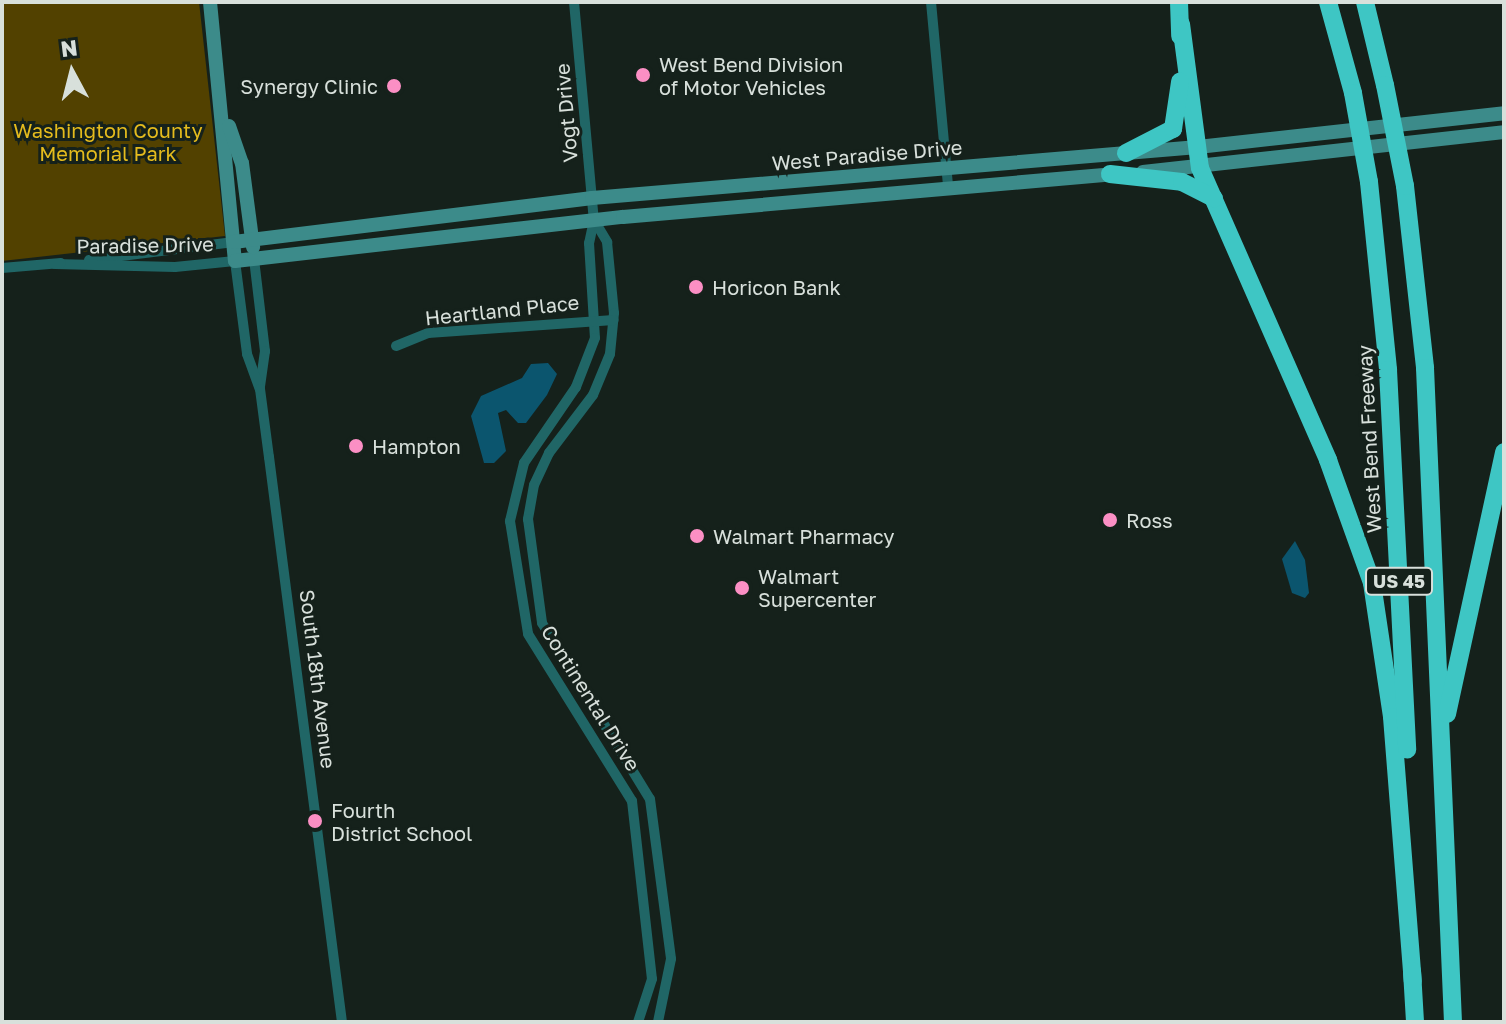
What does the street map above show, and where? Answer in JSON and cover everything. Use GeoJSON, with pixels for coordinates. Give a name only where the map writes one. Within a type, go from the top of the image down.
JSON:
{"type":"FeatureCollection","features":[{"type":"Feature","properties":{"kind":"highway"},"geometry":{"type":"LineString","coordinates":[[1179,2],[1200,168],[1328,460],[1372,583],[1392,717],[1413,981]]}},
{"type":"Feature","properties":{"kind":"highway","name":"West Bend Freeway"},"geometry":{"type":"LineString","coordinates":[[1328,2],[1353,93],[1369,182],[1396,508],[1415,1022]]}},
{"type":"Feature","properties":{"kind":"highway","name":"US 45"},"geometry":{"type":"LineString","coordinates":[[1365,2],[1405,186],[1425,368],[1453,1022]]}},
{"type":"Feature","properties":{"kind":"highway"},"geometry":{"type":"LineString","coordinates":[[1126,153],[1166,135],[1177,121],[1181,24]]}},
{"type":"Feature","properties":{"kind":"highway"},"geometry":{"type":"LineString","coordinates":[[1110,174],[1182,182],[1214,198]]}},
{"type":"Feature","properties":{"kind":"highway"},"geometry":{"type":"LineString","coordinates":[[1442,741],[1504,452]]}},
{"type":"Feature","properties":{"kind":"street","name":"South 18th Avenue"},"geometry":{"type":"LineString","coordinates":[[210,2],[224,111],[235,261],[247,354],[260,389],[342,1022]]}},
{"type":"Feature","properties":{"kind":"street","name":"Vogt Drive"},"geometry":{"type":"LineString","coordinates":[[574,2],[594,220]]}},
{"type":"Feature","properties":{"kind":"street"},"geometry":{"type":"LineString","coordinates":[[931,2],[948,187]]}},
{"type":"Feature","properties":{"kind":"street","name":"South 18th Avenue"},"geometry":{"type":"LineString","coordinates":[[224,111],[242,163],[252,240],[265,351],[260,389]]}},
{"type":"Feature","properties":{"kind":"street","name":"West Paradise Drive"},"geometry":{"type":"LineString","coordinates":[[234,242],[592,198],[1198,147],[1504,113]]}},
{"type":"Feature","properties":{"kind":"street","name":"West Paradise Drive"},"geometry":{"type":"LineString","coordinates":[[235,261],[594,220],[948,187],[1200,168],[1504,132]]}},
{"type":"Feature","properties":{"kind":"street","name":"Continental Drive"},"geometry":{"type":"LineString","coordinates":[[594,220],[589,243],[597,318],[590,358],[576,387],[524,463],[510,521],[528,634],[632,801],[652,979],[638,1022]]}},
{"type":"Feature","properties":{"kind":"street","name":"Continental Drive"},"geometry":{"type":"LineString","coordinates":[[594,220],[607,242],[614,320],[603,373],[549,453],[534,485],[528,519],[542,623],[650,799],[671,959],[658,1022]]}},
{"type":"Feature","properties":{"kind":"street","name":"Paradise Drive"},"geometry":{"type":"LineString","coordinates":[[2,268],[234,242]]}},
{"type":"Feature","properties":{"kind":"street","name":"Paradise Drive"},"geometry":{"type":"LineString","coordinates":[[55,264],[175,267],[235,261]]}},
{"type":"Feature","properties":{"kind":"street","name":"Heartland Place"},"geometry":{"type":"LineString","coordinates":[[396,346],[428,333],[597,318],[614,320]]}},
{"type":"Feature","properties":{"kind":"green space","name":"Washington County Memorial Park"},"geometry":{"type":"Polygon","coordinates":[[[2,2],[199,2],[225,236],[2,261],[2,2]]]}},
{"type":"Feature","properties":{"kind":"water"},"geometry":{"type":"Polygon","coordinates":[[[548,363],[557,374],[547,395],[526,423],[518,423],[506,410],[498,413],[506,451],[494,463],[484,463],[471,416],[481,396],[522,378],[531,364],[548,363]]]}},
{"type":"Feature","properties":{"kind":"water"},"geometry":{"type":"Polygon","coordinates":[[[1295,541],[1305,560],[1309,593],[1305,598],[1292,593],[1282,559],[1295,541]]]}},
{"type":"Feature","properties":{"kind":"place","name":"West Bend Division of Motor Vehicles"},"geometry":{"type":"Point","coordinates":[643,75]}},
{"type":"Feature","properties":{"kind":"place","name":"Synergy Clinic"},"geometry":{"type":"Point","coordinates":[394,86]}},
{"type":"Feature","properties":{"kind":"place","name":"Horicon Bank"},"geometry":{"type":"Point","coordinates":[696,287]}},
{"type":"Feature","properties":{"kind":"place","name":"Hampton"},"geometry":{"type":"Point","coordinates":[356,446]}},
{"type":"Feature","properties":{"kind":"place","name":"Ross"},"geometry":{"type":"Point","coordinates":[1110,520]}},
{"type":"Feature","properties":{"kind":"place","name":"Walmart Pharmacy"},"geometry":{"type":"Point","coordinates":[697,536]}},
{"type":"Feature","properties":{"kind":"place","name":"Walmart Supercenter"},"geometry":{"type":"Point","coordinates":[742,588]}},
{"type":"Feature","properties":{"kind":"place","name":"Fourth District School"},"geometry":{"type":"Point","coordinates":[315,821]}}]}
